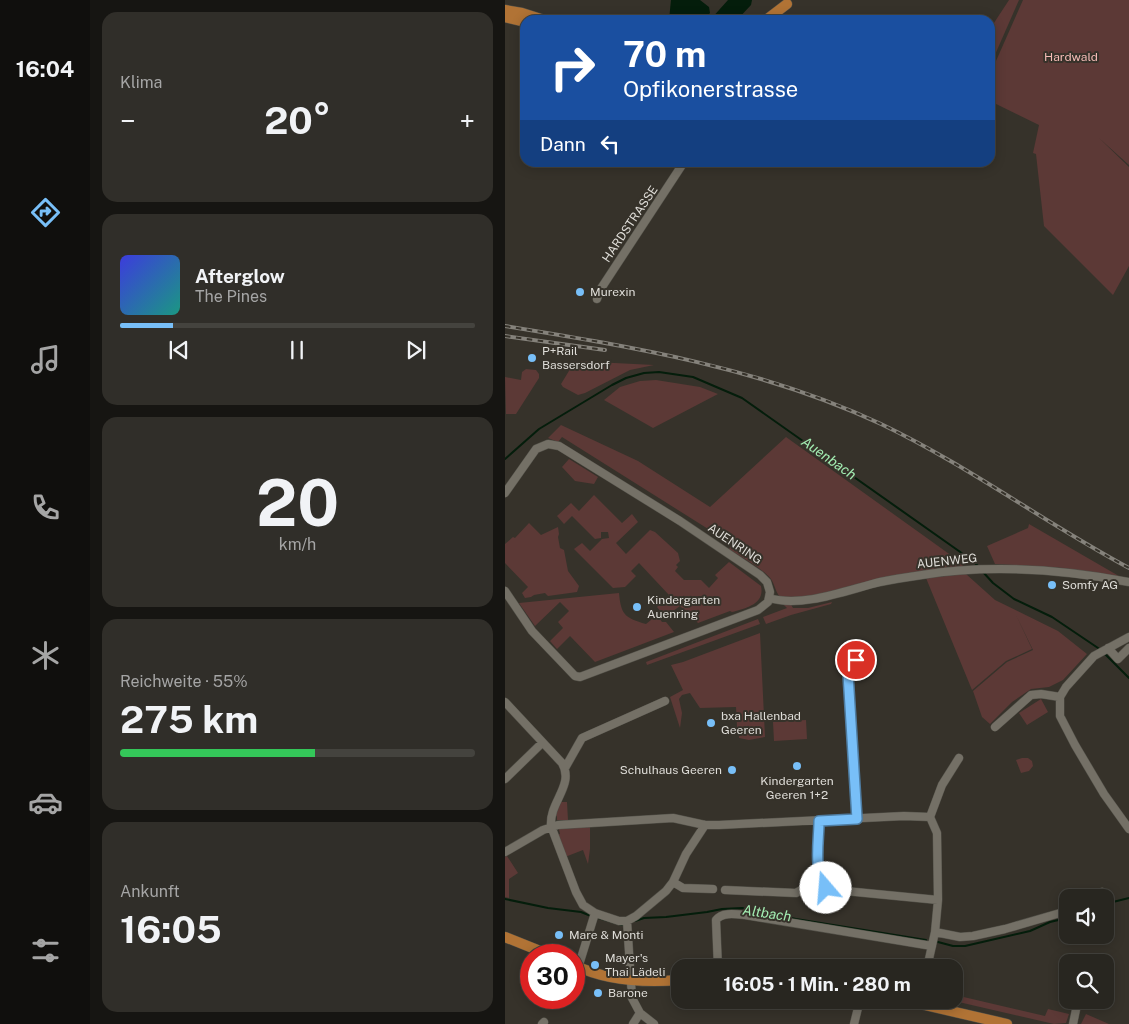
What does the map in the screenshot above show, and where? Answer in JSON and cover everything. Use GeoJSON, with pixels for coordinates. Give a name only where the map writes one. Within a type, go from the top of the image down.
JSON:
{"type":"FeatureCollection","features":[{"type":"Feature","properties":{"kind":"main road"},"geometry":{"type":"LineString","coordinates":[[772,15],[789,2]]}},
{"type":"Feature","properties":{"kind":"main road"},"geometry":{"type":"LineString","coordinates":[[781,15],[789,2]]}},
{"type":"Feature","properties":{"kind":"main road"},"geometry":{"type":"LineString","coordinates":[[505,10],[528,15]]}},
{"type":"Feature","properties":{"kind":"main road"},"geometry":{"type":"LineString","coordinates":[[505,17],[520,21]]}},
{"type":"Feature","properties":{"kind":"main road"},"geometry":{"type":"LineString","coordinates":[[505,937],[522,944]]}},
{"type":"Feature","properties":{"kind":"main road"},"geometry":{"type":"LineString","coordinates":[[585,970],[599,975],[630,981],[671,981]]}},
{"type":"Feature","properties":{"kind":"main road"},"geometry":{"type":"LineString","coordinates":[[942,1009],[986,1022],[1007,1024]]}},
{"type":"Feature","properties":{"kind":"street","name":"HARDSTRASSE"},"geometry":{"type":"LineString","coordinates":[[597,299],[600,290],[681,167]]}},
{"type":"Feature","properties":{"kind":"street","name":"AUENRING"},"geometry":{"type":"LineString","coordinates":[[505,493],[508,480],[536,449],[548,444],[559,446],[687,525],[760,575],[769,586],[769,598]]}},
{"type":"Feature","properties":{"kind":"street","name":"AUENWEG"},"geometry":{"type":"LineString","coordinates":[[769,598],[787,600],[813,599],[883,581],[924,574],[987,568],[1053,571],[1129,582]]}},
{"type":"Feature","properties":{"kind":"street"},"geometry":{"type":"LineString","coordinates":[[505,591],[508,602],[540,640],[575,676],[580,677],[758,610],[765,605],[769,598]]}},
{"type":"Feature","properties":{"kind":"street"},"geometry":{"type":"LineString","coordinates":[[1129,637],[1094,656],[1066,687],[1060,697],[1060,716],[1075,745],[1104,794],[1129,830]]}},
{"type":"Feature","properties":{"kind":"street"},"geometry":{"type":"LineString","coordinates":[[1103,650],[1118,659],[1129,648]]}},
{"type":"Feature","properties":{"kind":"street"},"geometry":{"type":"LineString","coordinates":[[850,669],[848,674],[849,712],[857,819]]}},
{"type":"Feature","properties":{"kind":"street"},"geometry":{"type":"LineString","coordinates":[[995,727],[1031,695],[1041,694],[1060,697]]}},
{"type":"Feature","properties":{"kind":"street"},"geometry":{"type":"LineString","coordinates":[[565,768],[583,738],[665,701]]}},
{"type":"Feature","properties":{"kind":"street"},"geometry":{"type":"LineString","coordinates":[[505,702],[565,768],[567,774],[550,816],[551,826],[576,892],[583,905],[594,916],[619,920],[627,920],[636,916],[666,891],[673,882],[686,854],[705,825]]}},
{"type":"Feature","properties":{"kind":"street"},"geometry":{"type":"LineString","coordinates":[[505,779],[542,743]]}},
{"type":"Feature","properties":{"kind":"street"},"geometry":{"type":"LineString","coordinates":[[929,959],[935,932],[938,900],[937,833],[930,817],[942,785],[959,758]]}},
{"type":"Feature","properties":{"kind":"street"},"geometry":{"type":"LineString","coordinates":[[505,852],[551,826],[673,818],[705,825],[904,816],[930,817]]}},
{"type":"Feature","properties":{"kind":"street"},"geometry":{"type":"LineString","coordinates":[[819,821],[818,864],[820,880],[826,888],[938,900]]}},
{"type":"Feature","properties":{"kind":"street"},"geometry":{"type":"LineString","coordinates":[[725,890],[797,893],[820,880]]}},
{"type":"Feature","properties":{"kind":"street"},"geometry":{"type":"LineString","coordinates":[[673,882],[683,888],[713,889]]}},
{"type":"Feature","properties":{"kind":"street"},"geometry":{"type":"LineString","coordinates":[[935,932],[960,937],[973,936],[1059,913]]}},
{"type":"Feature","properties":{"kind":"street"},"geometry":{"type":"LineString","coordinates":[[717,959],[715,920],[721,915],[732,914],[932,946]]}},
{"type":"Feature","properties":{"kind":"street"},"geometry":{"type":"LineString","coordinates":[[584,944],[594,916]]}},
{"type":"Feature","properties":{"kind":"street"},"geometry":{"type":"LineString","coordinates":[[627,920],[632,998],[640,1013],[654,1024]]}},
{"type":"Feature","properties":{"kind":"street"},"geometry":{"type":"LineString","coordinates":[[854,1024],[858,1009]]}},
{"type":"Feature","properties":{"kind":"street"},"geometry":{"type":"LineString","coordinates":[[1073,1024],[1076,1009]]}},
{"type":"Feature","properties":{"kind":"street"},"geometry":{"type":"LineString","coordinates":[[633,1024],[640,1013]]}},
{"type":"Feature","properties":{"kind":"green space","name":"Hardwald"},"geometry":{"type":"Polygon","coordinates":[[[1009,0],[1019,0],[995,55],[995,21],[1009,0]]]}},
{"type":"Feature","properties":{"kind":"green space","name":"Hardwald"},"geometry":{"type":"Polygon","coordinates":[[[1023,0],[1129,0],[1129,165],[1099,138],[1129,167],[1129,266],[1113,295],[1044,226],[1036,154],[1033,153],[1039,125],[995,103],[995,59],[996,61],[1023,0]]]}},
{"type":"Feature","properties":{"kind":"green space"},"geometry":{"type":"Polygon","coordinates":[[[575,361],[654,365],[630,370],[578,395],[561,384],[575,361]]]}},
{"type":"Feature","properties":{"kind":"green space"},"geometry":{"type":"Polygon","coordinates":[[[526,369],[536,370],[539,378],[516,414],[506,414],[505,377],[521,380],[522,372],[526,369]]]}},
{"type":"Feature","properties":{"kind":"green space"},"geometry":{"type":"Polygon","coordinates":[[[656,380],[700,387],[718,394],[653,428],[604,400],[620,387],[640,381],[656,380]]]}},
{"type":"Feature","properties":{"kind":"green space"},"geometry":{"type":"Polygon","coordinates":[[[561,425],[638,461],[710,507],[786,437],[959,561],[965,568],[867,582],[811,597],[780,597],[767,575],[729,549],[732,544],[562,437],[558,442],[548,438],[561,425]]]}},
{"type":"Feature","properties":{"kind":"green space"},"geometry":{"type":"Polygon","coordinates":[[[569,459],[598,477],[594,484],[575,481],[562,467],[569,459]]]}},
{"type":"Feature","properties":{"kind":"green space"},"geometry":{"type":"Polygon","coordinates":[[[594,495],[622,523],[632,514],[638,522],[616,543],[626,554],[650,530],[655,532],[678,553],[680,561],[676,565],[678,567],[675,571],[684,580],[701,580],[709,588],[718,578],[715,575],[729,562],[761,586],[760,597],[748,607],[730,611],[698,623],[680,606],[665,617],[657,607],[669,595],[639,563],[631,571],[636,576],[625,587],[613,588],[574,549],[582,543],[590,551],[602,539],[609,538],[608,532],[601,532],[601,538],[595,539],[572,516],[564,524],[557,516],[571,503],[579,511],[594,495]]]}},
{"type":"Feature","properties":{"kind":"green space"},"geometry":{"type":"Polygon","coordinates":[[[529,523],[541,535],[558,527],[560,548],[564,550],[568,571],[579,586],[577,592],[548,596],[545,593],[525,598],[522,593],[528,587],[505,563],[505,544],[513,537],[515,538],[529,523]]]}},
{"type":"Feature","properties":{"kind":"green space"},"geometry":{"type":"Polygon","coordinates":[[[1029,524],[1124,579],[1064,568],[995,564],[987,546],[1028,528],[1029,524]]]}},
{"type":"Feature","properties":{"kind":"green space"},"geometry":{"type":"Polygon","coordinates":[[[966,574],[995,600],[1058,631],[1087,654],[1063,680],[1049,687],[1031,689],[1012,702],[990,724],[982,717],[973,691],[1007,662],[1033,650],[1016,615],[1032,649],[1006,661],[972,690],[926,578],[966,574]]]}},
{"type":"Feature","properties":{"kind":"green space"},"geometry":{"type":"Polygon","coordinates":[[[619,593],[623,611],[633,620],[646,624],[657,615],[674,632],[595,662],[570,636],[557,649],[550,641],[563,628],[558,622],[569,611],[560,602],[535,626],[519,603],[619,593]]]}},
{"type":"Feature","properties":{"kind":"green space"},"geometry":{"type":"Polygon","coordinates":[[[832,602],[831,604],[766,624],[763,617],[787,608],[783,604],[790,603],[793,608],[808,608],[832,602]]]}},
{"type":"Feature","properties":{"kind":"green space"},"geometry":{"type":"Polygon","coordinates":[[[758,619],[760,624],[647,665],[646,662],[758,619]]]}},
{"type":"Feature","properties":{"kind":"green space"},"geometry":{"type":"Polygon","coordinates":[[[760,633],[765,737],[749,740],[739,738],[736,707],[700,708],[690,693],[682,695],[679,699],[682,713],[680,728],[670,697],[683,690],[671,665],[760,633]]]}},
{"type":"Feature","properties":{"kind":"green space"},"geometry":{"type":"Polygon","coordinates":[[[1041,699],[1048,712],[1027,725],[1019,713],[1041,699]]]}},
{"type":"Feature","properties":{"kind":"green space"},"geometry":{"type":"Polygon","coordinates":[[[806,720],[807,739],[774,741],[773,722],[806,720]]]}},
{"type":"Feature","properties":{"kind":"green space"},"geometry":{"type":"Polygon","coordinates":[[[1028,758],[1032,761],[1033,766],[1029,771],[1021,773],[1016,760],[1028,758]]]}},
{"type":"Feature","properties":{"kind":"green space"},"geometry":{"type":"Polygon","coordinates":[[[561,802],[567,802],[568,820],[557,820],[557,816],[555,816],[561,802]]]}},
{"type":"Feature","properties":{"kind":"green space"},"geometry":{"type":"Polygon","coordinates":[[[590,827],[588,864],[583,850],[565,857],[557,835],[560,834],[559,829],[590,827]]]}},
{"type":"Feature","properties":{"kind":"green space"},"geometry":{"type":"Polygon","coordinates":[[[507,856],[518,873],[509,879],[509,898],[505,897],[505,857],[507,856]]]}},
{"type":"Feature","properties":{"kind":"green space"},"geometry":{"type":"Polygon","coordinates":[[[963,997],[1045,1016],[1048,1009],[1069,1014],[1066,1023],[1054,1024],[963,1003],[963,997]]]}},
{"type":"Feature","properties":{"kind":"green space"},"geometry":{"type":"Polygon","coordinates":[[[1086,1014],[1109,1024],[1081,1024],[1086,1014]]]}},
{"type":"Feature","properties":{"kind":"shaded area"},"geometry":{"type":"Polygon","coordinates":[[[671,0],[700,0],[709,7],[710,13],[708,15],[670,15],[671,0]]]}},
{"type":"Feature","properties":{"kind":"shaded area"},"geometry":{"type":"Polygon","coordinates":[[[728,0],[752,0],[751,5],[742,15],[714,15],[728,0]]]}},
{"type":"Feature","properties":{"kind":"waterway","name":"Auenbach"},"geometry":{"type":"LineString","coordinates":[[505,459],[539,429],[626,378],[644,373],[659,372],[693,377],[742,398],[978,566]]}},
{"type":"Feature","properties":{"kind":"waterway","name":"Auenbach"},"geometry":{"type":"LineString","coordinates":[[983,572],[993,583],[1014,599],[1052,617],[1101,650]]}},
{"type":"Feature","properties":{"kind":"waterway","name":"Auenbach"},"geometry":{"type":"LineString","coordinates":[[1104,653],[1129,678]]}},
{"type":"Feature","properties":{"kind":"waterway","name":"Altbach"},"geometry":{"type":"LineString","coordinates":[[1114,902],[1129,898]]}},
{"type":"Feature","properties":{"kind":"waterway","name":"Altbach"},"geometry":{"type":"LineString","coordinates":[[505,899],[548,908],[581,912],[591,916]]}},
{"type":"Feature","properties":{"kind":"waterway","name":"Altbach"},"geometry":{"type":"LineString","coordinates":[[635,921],[644,918],[742,908],[796,919],[926,940]]}},
{"type":"Feature","properties":{"kind":"waterway","name":"Altbach"},"geometry":{"type":"LineString","coordinates":[[595,917],[622,925]]}},
{"type":"Feature","properties":{"kind":"waterway","name":"Altbach"},"geometry":{"type":"LineString","coordinates":[[938,942],[953,946],[965,946],[1030,931],[1059,920]]}},
{"type":"Feature","properties":{"kind":"railway"},"geometry":{"type":"LineString","coordinates":[[505,326],[649,351],[696,362],[790,388],[836,405],[881,424],[944,457],[1129,568]]}},
{"type":"Feature","properties":{"kind":"railway"},"geometry":{"type":"LineString","coordinates":[[505,336],[605,350]]}},
{"type":"Feature","properties":{"kind":"place","name":"Murexin"},"geometry":{"type":"Point","coordinates":[580,292]}},
{"type":"Feature","properties":{"kind":"place","name":"P+Rail Bassersdorf"},"geometry":{"type":"Point","coordinates":[532,358]}},
{"type":"Feature","properties":{"kind":"place","name":"Somfy AG"},"geometry":{"type":"Point","coordinates":[1052,585]}},
{"type":"Feature","properties":{"kind":"place","name":"Kindergarten Auenring"},"geometry":{"type":"Point","coordinates":[637,607]}},
{"type":"Feature","properties":{"kind":"place","name":"bxa Hallenbad Geeren"},"geometry":{"type":"Point","coordinates":[711,723]}},
{"type":"Feature","properties":{"kind":"place","name":"Kindergarten Geeren 1+2"},"geometry":{"type":"Point","coordinates":[797,766]}},
{"type":"Feature","properties":{"kind":"place","name":"Schulhaus Geeren"},"geometry":{"type":"Point","coordinates":[732,770]}},
{"type":"Feature","properties":{"kind":"place","name":"Mare & Monti"},"geometry":{"type":"Point","coordinates":[559,935]}},
{"type":"Feature","properties":{"kind":"place","name":"Mayer's Thai Lädeli"},"geometry":{"type":"Point","coordinates":[595,965]}},
{"type":"Feature","properties":{"kind":"place","name":"Barone"},"geometry":{"type":"Point","coordinates":[598,993]}},
{"type":"Feature","properties":{"kind":"route"},"geometry":{"type":"LineString","coordinates":[[826,888],[820,880],[818,864],[819,821],[857,819],[848,674],[850,669],[856,667],[856,660]]}}]}
